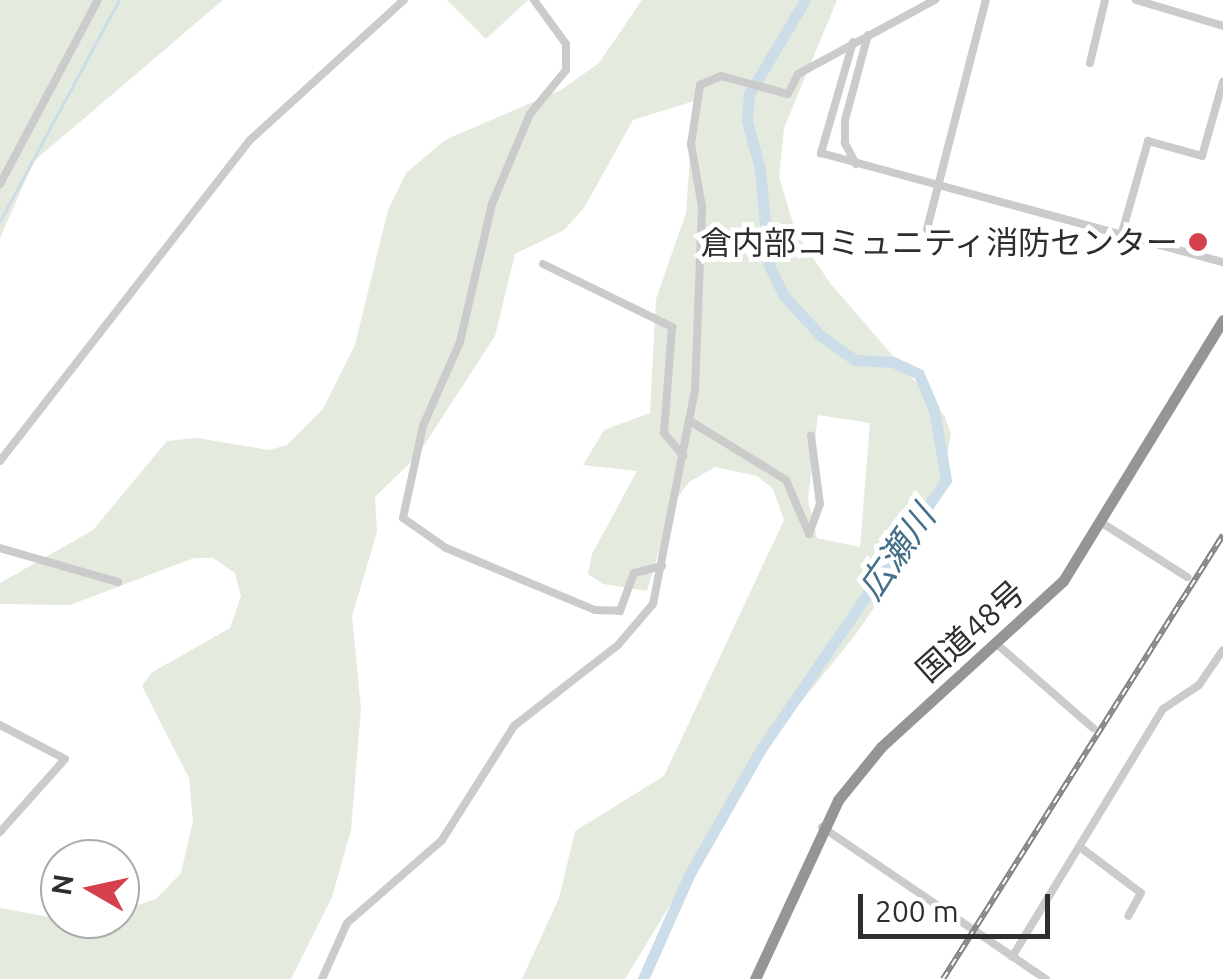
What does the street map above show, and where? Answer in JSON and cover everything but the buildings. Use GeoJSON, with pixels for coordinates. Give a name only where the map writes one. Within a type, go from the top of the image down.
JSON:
{"type":"FeatureCollection","features":[{"type":"Feature","properties":{"kind":"highway","name":"国道48号"},"geometry":{"type":"LineString","coordinates":[[755,979],[822,828],[882,747],[999,646],[1064,581],[1223,320]]}},
{"type":"Feature","properties":{"kind":"street"},"geometry":{"type":"LineString","coordinates":[[0,184],[98,0]]}},
{"type":"Feature","properties":{"kind":"street"},"geometry":{"type":"LineString","coordinates":[[0,462],[250,140],[404,0]]}},
{"type":"Feature","properties":{"kind":"street"},"geometry":{"type":"LineString","coordinates":[[534,0],[566,44],[566,70],[530,114],[492,204],[469,283],[460,342],[423,426],[403,518],[446,548],[595,610],[620,610],[634,574],[662,566]]}},
{"type":"Feature","properties":{"kind":"street"},"geometry":{"type":"LineString","coordinates":[[322,979],[348,923],[442,840],[514,726],[643,620],[662,566],[690,421],[702,207],[692,127],[700,85],[721,76],[777,94],[792,92],[798,74],[934,0]]}},
{"type":"Feature","properties":{"kind":"street"},"geometry":{"type":"LineString","coordinates":[[927,230],[986,0]]}},
{"type":"Feature","properties":{"kind":"street"},"geometry":{"type":"LineString","coordinates":[[1090,63],[1106,0]]}},
{"type":"Feature","properties":{"kind":"street"},"geometry":{"type":"LineString","coordinates":[[1136,0],[1223,26]]}},
{"type":"Feature","properties":{"kind":"street"},"geometry":{"type":"LineString","coordinates":[[856,164],[845,143],[845,120],[868,35]]}},
{"type":"Feature","properties":{"kind":"street"},"geometry":{"type":"LineString","coordinates":[[854,42],[821,153],[1223,262]]}},
{"type":"Feature","properties":{"kind":"street"},"geometry":{"type":"LineString","coordinates":[[1120,236],[1148,141],[1202,156],[1223,82]]}},
{"type":"Feature","properties":{"kind":"street"},"geometry":{"type":"LineString","coordinates":[[543,264],[672,327],[664,433],[682,456]]}},
{"type":"Feature","properties":{"kind":"street"},"geometry":{"type":"LineString","coordinates":[[690,421],[786,480],[809,534],[820,504],[811,436]]}},
{"type":"Feature","properties":{"kind":"street"},"geometry":{"type":"LineString","coordinates":[[1102,523],[1187,576]]}},
{"type":"Feature","properties":{"kind":"street"},"geometry":{"type":"LineString","coordinates":[[0,548],[118,582]]}},
{"type":"Feature","properties":{"kind":"street"},"geometry":{"type":"LineString","coordinates":[[999,646],[1094,728]]}},
{"type":"Feature","properties":{"kind":"street"},"geometry":{"type":"LineString","coordinates":[[1012,957],[1163,710],[1199,686],[1223,650]]}},
{"type":"Feature","properties":{"kind":"street"},"geometry":{"type":"LineString","coordinates":[[0,726],[65,760],[0,832]]}},
{"type":"Feature","properties":{"kind":"street"},"geometry":{"type":"LineString","coordinates":[[822,828],[1046,979]]}},
{"type":"Feature","properties":{"kind":"street"},"geometry":{"type":"LineString","coordinates":[[1080,847],[1140,893],[1128,916]]}},
{"type":"Feature","properties":{"kind":"street"},"geometry":{"type":"LineString","coordinates":[[1021,979],[1027,967]]}},
{"type":"Feature","properties":{"kind":"shaded area"},"geometry":{"type":"Polygon","coordinates":[[[0,0],[223,0],[34,161],[0,238],[0,0]]]}},
{"type":"Feature","properties":{"kind":"shaded area"},"geometry":{"type":"Polygon","coordinates":[[[447,0],[528,0],[486,39],[447,0]]]}},
{"type":"Feature","properties":{"kind":"shaded area"},"geometry":{"type":"Polygon","coordinates":[[[642,0],[837,0],[784,128],[779,177],[796,233],[830,283],[944,415],[951,434],[940,495],[919,541],[856,634],[769,742],[625,979],[522,979],[559,898],[575,831],[664,776],[784,520],[773,489],[757,476],[715,467],[689,482],[673,503],[647,591],[603,584],[588,574],[592,554],[637,471],[583,465],[604,430],[650,413],[656,299],[686,213],[694,101],[633,120],[584,208],[564,230],[515,254],[495,336],[417,456],[375,497],[377,532],[352,616],[361,708],[351,830],[332,897],[291,979],[0,979],[0,908],[40,915],[40,939],[140,939],[140,904],[156,899],[181,873],[193,821],[189,778],[142,686],[151,673],[230,628],[241,596],[235,573],[213,558],[194,558],[70,605],[0,604],[0,583],[93,530],[167,441],[197,438],[269,450],[287,445],[323,409],[355,345],[388,210],[406,173],[445,140],[561,90],[599,63],[642,0]],[[818,415],[808,500],[817,538],[860,547],[870,423],[818,415]]]}},
{"type":"Feature","properties":{"kind":"waterway"},"geometry":{"type":"LineString","coordinates":[[0,221],[119,0]]}},
{"type":"Feature","properties":{"kind":"waterway","name":"広瀬川"},"geometry":{"type":"LineString","coordinates":[[643,979],[689,875],[761,749],[946,480],[934,410],[919,374],[893,362],[855,360],[820,335],[784,296],[769,265],[760,169],[747,121],[749,94],[805,0]]}},
{"type":"Feature","properties":{"kind":"railway"},"geometry":{"type":"LineString","coordinates":[[943,979],[1223,535]]}},
{"type":"Feature","properties":{"kind":"place","name":"倉内部コミュニティ消防センター"},"geometry":{"type":"Point","coordinates":[1198,242]}}]}
